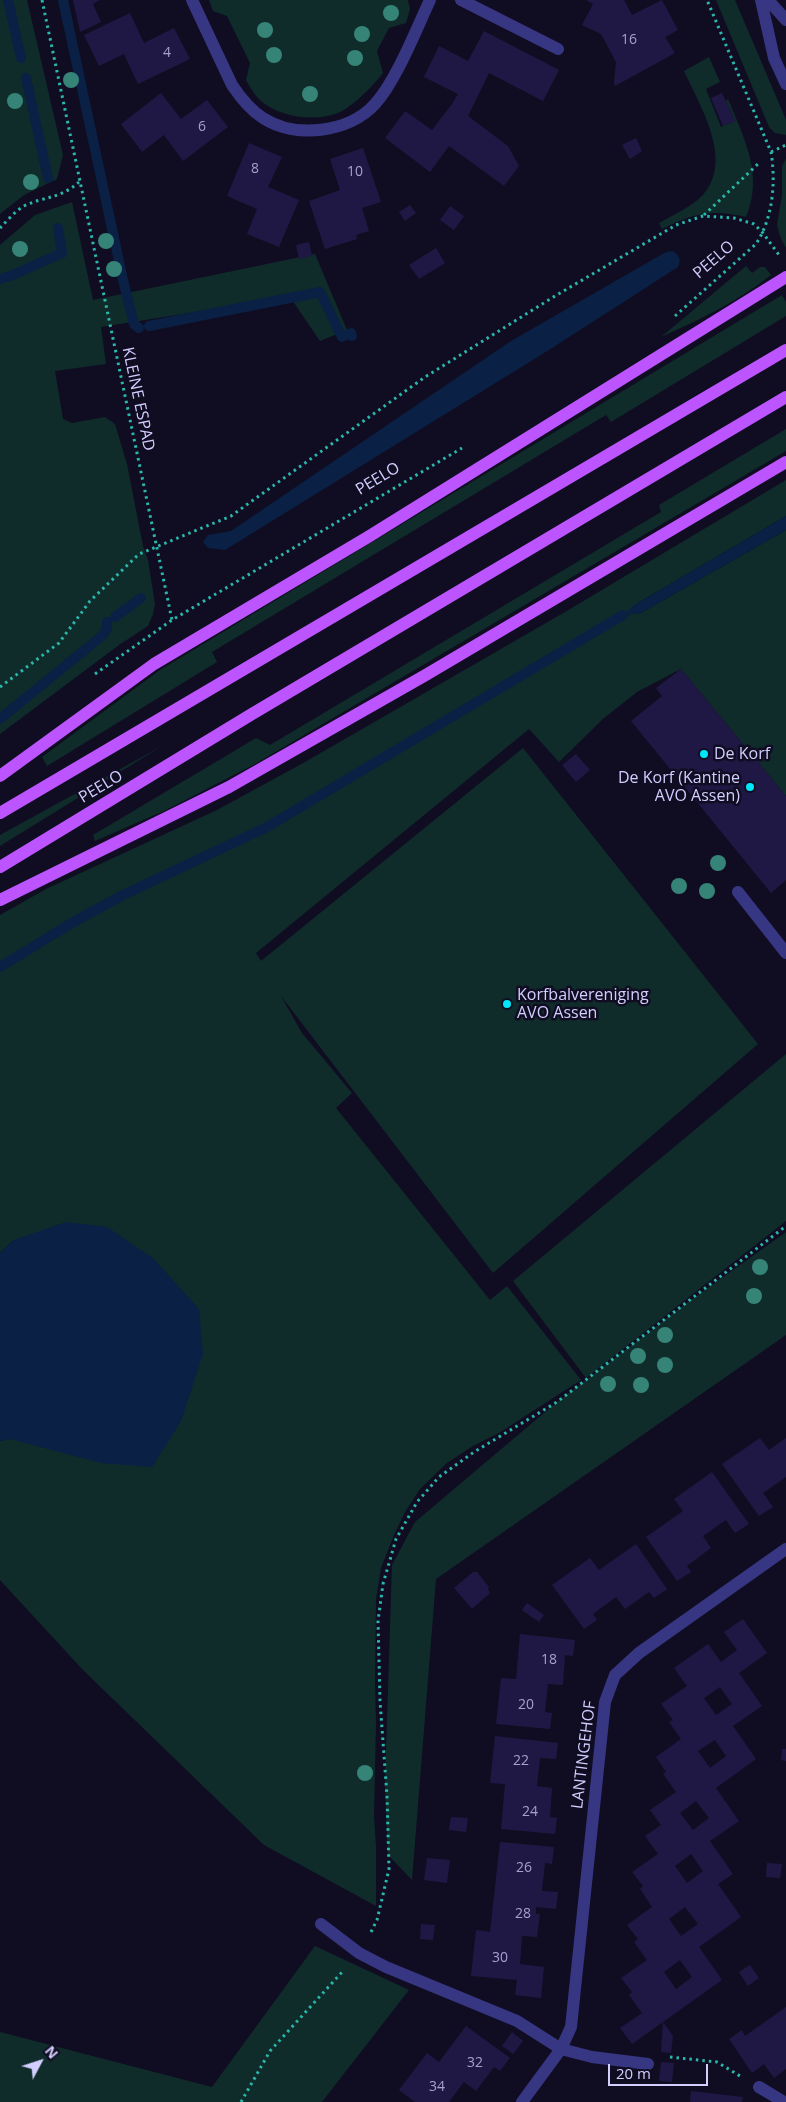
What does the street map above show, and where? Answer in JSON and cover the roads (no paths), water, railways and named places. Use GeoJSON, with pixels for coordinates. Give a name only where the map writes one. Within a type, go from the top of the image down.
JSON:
{"type":"FeatureCollection","features":[{"type":"Feature","properties":{"kind":"main road"},"geometry":{"type":"LineString","coordinates":[[0,776],[154,664],[368,537],[786,277]]}},
{"type":"Feature","properties":{"kind":"main road","name":"PEELO"},"geometry":{"type":"LineString","coordinates":[[0,813],[786,350]]}},
{"type":"Feature","properties":{"kind":"main road","name":"PEELO"},"geometry":{"type":"LineString","coordinates":[[0,867],[260,709],[786,397]]}},
{"type":"Feature","properties":{"kind":"main road"},"geometry":{"type":"LineString","coordinates":[[0,900],[123,838],[186,810],[245,778],[432,671],[786,462]]}},
{"type":"Feature","properties":{"kind":"street"},"geometry":{"type":"LineString","coordinates":[[192,0],[232,85],[246,104],[263,118],[296,130],[327,129],[343,124],[365,113],[375,105],[395,72],[430,0]]}},
{"type":"Feature","properties":{"kind":"street"},"geometry":{"type":"LineString","coordinates":[[461,0],[558,49]]}},
{"type":"Feature","properties":{"kind":"street"},"geometry":{"type":"LineString","coordinates":[[761,0],[774,58],[786,84]]}},
{"type":"Feature","properties":{"kind":"street"},"geometry":{"type":"LineString","coordinates":[[768,0],[786,20]]}},
{"type":"Feature","properties":{"kind":"street"},"geometry":{"type":"LineString","coordinates":[[738,892],[786,953]]}},
{"type":"Feature","properties":{"kind":"street","name":"LANTINGEHOF"},"geometry":{"type":"LineString","coordinates":[[522,2102],[561,2048],[571,2027],[575,2007],[605,1702],[615,1675],[639,1653],[786,1549]]}},
{"type":"Feature","properties":{"kind":"street"},"geometry":{"type":"LineString","coordinates":[[320,1924],[359,1953],[517,2021],[561,2048],[592,2057],[648,2064]]}},
{"type":"Feature","properties":{"kind":"street"},"geometry":{"type":"LineString","coordinates":[[759,2087],[784,2102]]}},
{"type":"Feature","properties":{"kind":"water"},"geometry":{"type":"Polygon","coordinates":[[[673,251],[679,258],[678,267],[549,350],[225,550],[208,548],[203,542],[208,535],[231,531],[511,341],[666,252],[673,251]]]}},
{"type":"Feature","properties":{"kind":"water"},"geometry":{"type":"Polygon","coordinates":[[[786,516],[786,530],[641,613],[623,615],[636,604],[786,516]]]}},
{"type":"Feature","properties":{"kind":"water"},"geometry":{"type":"Polygon","coordinates":[[[66,1222],[107,1227],[154,1259],[199,1309],[203,1354],[181,1421],[152,1467],[101,1463],[10,1439],[0,1441],[0,1253],[14,1240],[66,1222]]]}},
{"type":"Feature","properties":{"kind":"waterway"},"geometry":{"type":"LineString","coordinates":[[8,0],[21,58]]}},
{"type":"Feature","properties":{"kind":"waterway"},"geometry":{"type":"LineString","coordinates":[[63,0],[123,280],[134,324],[139,328]]}},
{"type":"Feature","properties":{"kind":"waterway"},"geometry":{"type":"LineString","coordinates":[[26,78],[48,178]]}},
{"type":"Feature","properties":{"kind":"waterway"},"geometry":{"type":"LineString","coordinates":[[0,279],[62,253],[58,228]]}},
{"type":"Feature","properties":{"kind":"waterway"},"geometry":{"type":"LineString","coordinates":[[149,326],[320,292],[342,337],[351,333],[352,336]]}},
{"type":"Feature","properties":{"kind":"waterway"},"geometry":{"type":"LineString","coordinates":[[115,617],[141,598]]}},
{"type":"Feature","properties":{"kind":"waterway"},"geometry":{"type":"LineString","coordinates":[[0,967],[70,924],[121,896],[267,827],[623,615]]}},
{"type":"Feature","properties":{"kind":"waterway"},"geometry":{"type":"LineString","coordinates":[[0,719],[103,635],[107,628],[107,622]]}},
{"type":"Feature","properties":{"kind":"place","name":"De Korf"},"geometry":{"type":"Point","coordinates":[704,754]}},
{"type":"Feature","properties":{"kind":"place","name":"De Korf (Kantine AVO Assen)"},"geometry":{"type":"Point","coordinates":[750,787]}},
{"type":"Feature","properties":{"kind":"place","name":"Korfbalvereniging AVO Assen"},"geometry":{"type":"Point","coordinates":[507,1004]}}]}
